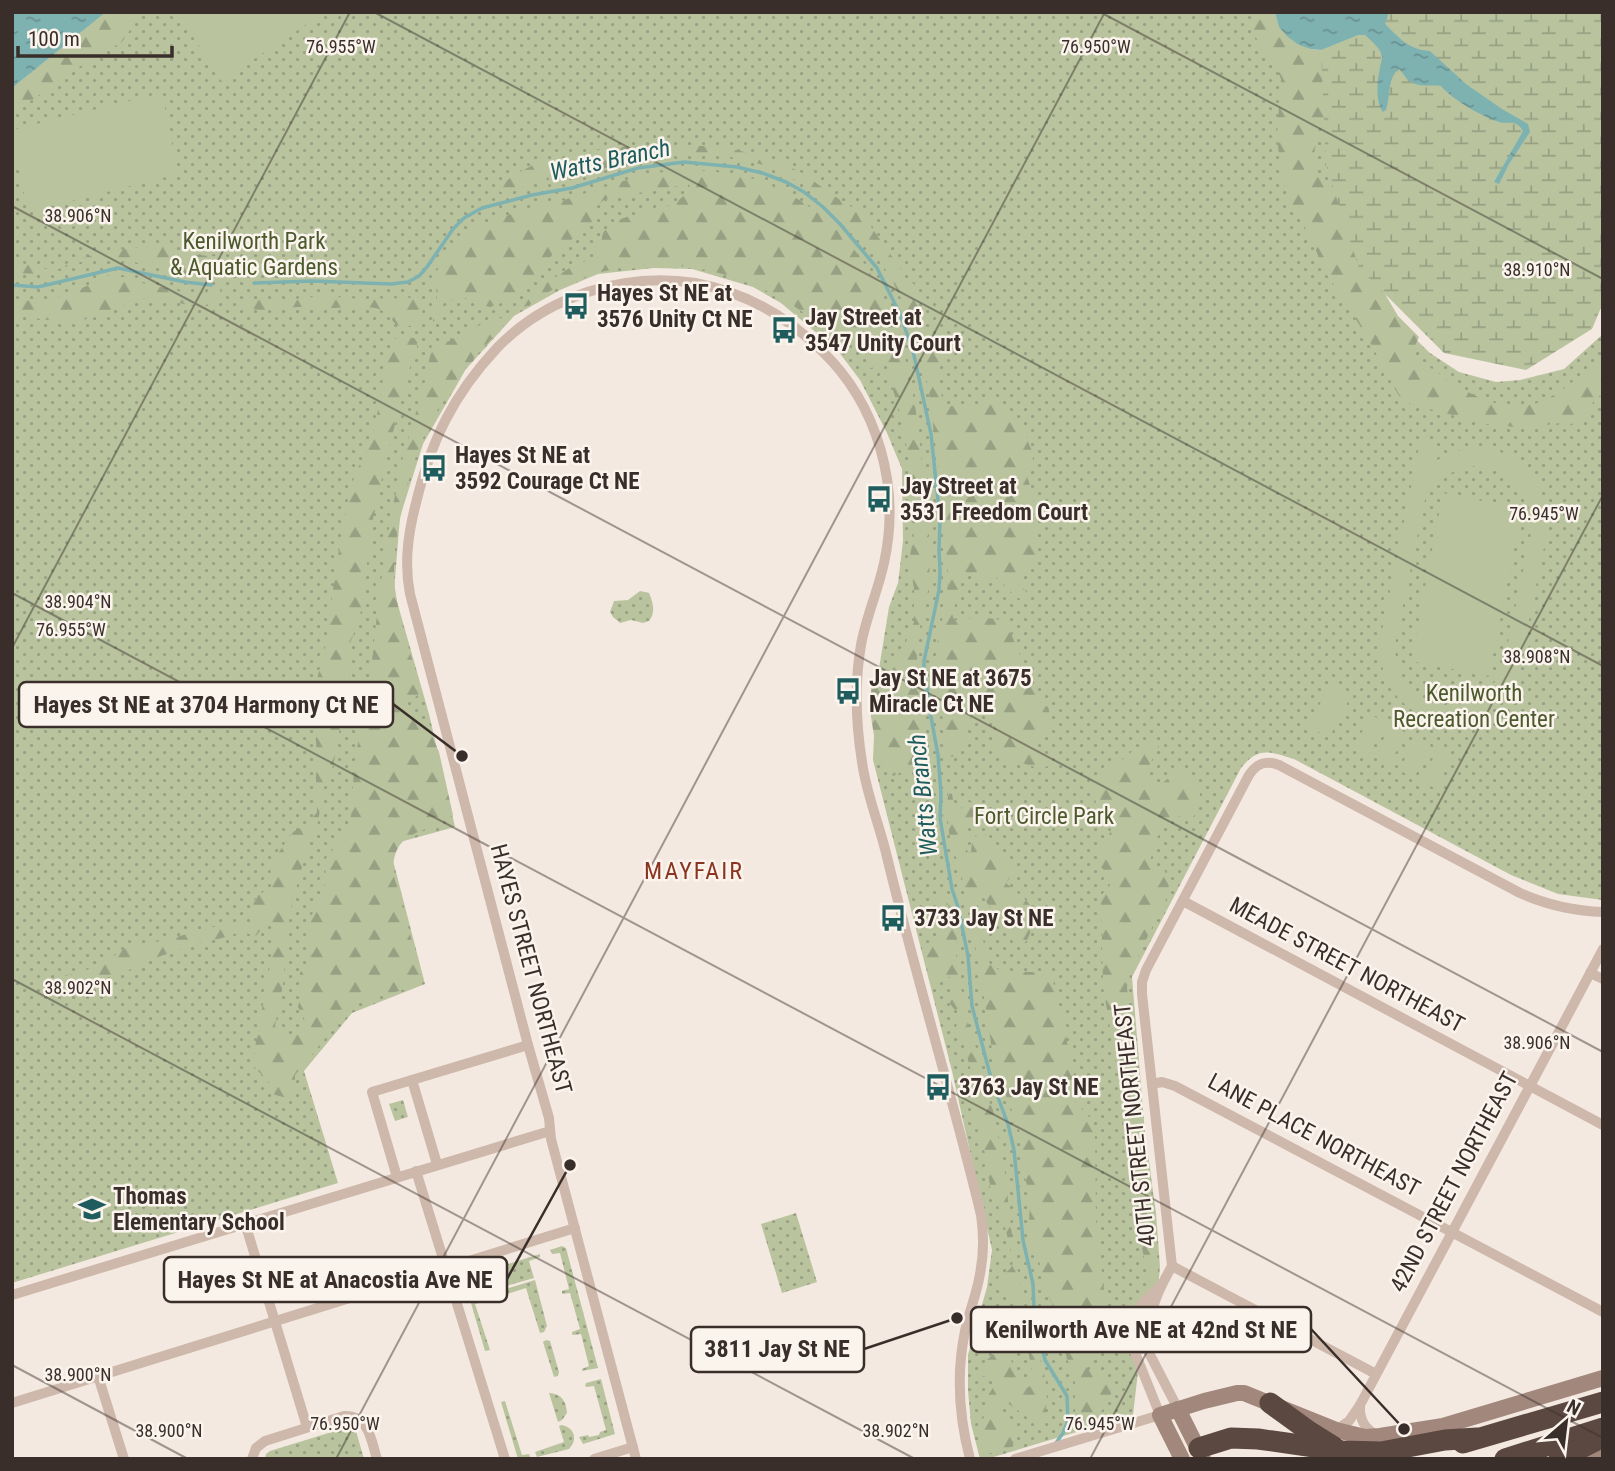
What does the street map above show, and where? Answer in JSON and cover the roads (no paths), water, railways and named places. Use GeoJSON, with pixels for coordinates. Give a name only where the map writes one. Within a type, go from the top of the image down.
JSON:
{"type":"FeatureCollection","features":[{"type":"Feature","properties":{"kind":"highway"},"geometry":{"type":"LineString","coordinates":[[1422,1459],[1476,1438],[1603,1402]]}},
{"type":"Feature","properties":{"kind":"highway"},"geometry":{"type":"LineString","coordinates":[[1270,1403],[1342,1451]]}},
{"type":"Feature","properties":{"kind":"highway"},"geometry":{"type":"LineString","coordinates":[[1505,1459],[1603,1428]]}},
{"type":"Feature","properties":{"kind":"highway"},"geometry":{"type":"LineString","coordinates":[[1559,1459],[1603,1437]]}},
{"type":"Feature","properties":{"kind":"highway"},"geometry":{"type":"LineString","coordinates":[[1189,1456],[1231,1438],[1258,1439],[1342,1451],[1381,1452],[1445,1440],[1476,1438]]}},
{"type":"Feature","properties":{"kind":"main road"},"geometry":{"type":"LineString","coordinates":[[1189,1456],[1160,1415],[1237,1393],[1253,1395],[1336,1430],[1365,1437],[1443,1426],[1603,1378]]}},
{"type":"Feature","properties":{"kind":"main road"},"geometry":{"type":"LineString","coordinates":[[1178,1409],[1189,1456]]}},
{"type":"Feature","properties":{"kind":"main road"},"geometry":{"type":"LineString","coordinates":[[1582,1459],[1603,1452]]}},
{"type":"Feature","properties":{"kind":"street","name":"HAYES STREET NORTHEAST"},"geometry":{"type":"LineString","coordinates":[[636,1459],[410,594],[406,569],[410,528],[424,470],[436,437],[468,383],[503,342],[540,315],[593,290],[664,280],[689,282],[740,296],[777,314],[802,332],[829,357],[849,382],[881,447],[888,486],[889,525],[884,561],[867,617],[859,661],[857,714],[870,800],[879,825],[981,1215],[982,1263],[964,1334],[960,1372],[961,1414],[970,1459]]}},
{"type":"Feature","properties":{"kind":"street","name":"40TH STREET NORTHEAST"},"geometry":{"type":"LineString","coordinates":[[1150,1321],[1162,1284],[1172,1266],[1142,982],[1255,766],[1265,762],[1274,763],[1510,889],[1553,906],[1603,912]]}},
{"type":"Feature","properties":{"kind":"street","name":"MEADE STREET NORTHEAST"},"geometry":{"type":"LineString","coordinates":[[1183,901],[1603,1125]]}},
{"type":"Feature","properties":{"kind":"street","name":"42ND STREET NORTHEAST"},"geometry":{"type":"LineString","coordinates":[[1336,1430],[1349,1421],[1360,1405],[1603,949]]}},
{"type":"Feature","properties":{"kind":"street"},"geometry":{"type":"LineString","coordinates":[[1590,973],[1603,979]]}},
{"type":"Feature","properties":{"kind":"street"},"geometry":{"type":"LineString","coordinates":[[397,1177],[372,1092],[528,1045]]}},
{"type":"Feature","properties":{"kind":"street"},"geometry":{"type":"LineString","coordinates":[[412,1080],[437,1164]]}},
{"type":"Feature","properties":{"kind":"street","name":"LANE PLACE NORTHEAST"},"geometry":{"type":"LineString","coordinates":[[1152,1084],[1169,1083],[1175,1086],[1603,1312]]}},
{"type":"Feature","properties":{"kind":"street"},"geometry":{"type":"LineString","coordinates":[[12,1295],[550,1130]]}},
{"type":"Feature","properties":{"kind":"street"},"geometry":{"type":"LineString","coordinates":[[416,1171],[505,1459]]}},
{"type":"Feature","properties":{"kind":"street"},"geometry":{"type":"LineString","coordinates":[[245,1223],[307,1427]]}},
{"type":"Feature","properties":{"kind":"street"},"geometry":{"type":"LineString","coordinates":[[12,1403],[575,1228]]}},
{"type":"Feature","properties":{"kind":"street"},"geometry":{"type":"LineString","coordinates":[[1172,1266],[1376,1374]]}},
{"type":"Feature","properties":{"kind":"street","name":"40TH STREET NORTHEAST"},"geometry":{"type":"LineString","coordinates":[[1135,1314],[1162,1284]]}},
{"type":"Feature","properties":{"kind":"street"},"geometry":{"type":"LineString","coordinates":[[1140,1348],[1153,1338],[1153,1326],[1150,1321],[1135,1314],[1125,1318],[1118,1334],[1124,1344],[1140,1348],[1178,1409]]}},
{"type":"Feature","properties":{"kind":"street"},"geometry":{"type":"LineString","coordinates":[[1015,1459],[1160,1415],[1140,1348]]}},
{"type":"Feature","properties":{"kind":"street"},"geometry":{"type":"LineString","coordinates":[[98,1376],[124,1459]]}},
{"type":"Feature","properties":{"kind":"street"},"geometry":{"type":"LineString","coordinates":[[1360,1405],[1362,1421],[1371,1432],[1380,1436]]}},
{"type":"Feature","properties":{"kind":"street"},"geometry":{"type":"LineString","coordinates":[[252,1459],[256,1448],[265,1441],[344,1416],[355,1417],[368,1429],[377,1459]]}},
{"type":"Feature","properties":{"kind":"street"},"geometry":{"type":"LineString","coordinates":[[594,1459],[633,1447]]}},
{"type":"Feature","properties":{"kind":"water"},"geometry":{"type":"Polygon","coordinates":[[[12,12],[106,12],[12,88],[12,12]]]}},
{"type":"Feature","properties":{"kind":"water"},"geometry":{"type":"Polygon","coordinates":[[[1275,12],[1389,12],[1385,24],[1405,42],[1430,51],[1466,84],[1528,124],[1530,132],[1499,184],[1494,182],[1523,131],[1517,125],[1484,116],[1460,102],[1441,86],[1414,84],[1399,69],[1393,77],[1388,105],[1383,112],[1377,91],[1382,57],[1378,48],[1365,35],[1358,35],[1321,50],[1311,49],[1288,37],[1279,27],[1275,12]]]}},
{"type":"Feature","properties":{"kind":"waterway","name":"Watts Branch"},"geometry":{"type":"LineString","coordinates":[[254,283],[408,282],[419,276],[427,267],[453,229],[464,218],[482,208],[572,188],[638,168],[684,162],[737,167],[786,182],[823,207],[877,268],[900,314],[913,351],[931,434],[940,519],[940,572],[939,590],[924,661],[924,675],[938,755],[940,818],[952,889],[968,956],[972,1006],[1014,1150],[1023,1240],[1033,1284],[1040,1340],[1045,1360],[1067,1396],[1068,1421],[1056,1443]]}},
{"type":"Feature","properties":{"kind":"waterway","name":"Watts Branch"},"geometry":{"type":"LineString","coordinates":[[12,285],[38,287],[118,268],[211,285]]}},
{"type":"Feature","properties":{"kind":"place","name":"Hayes St NE at 3576 Unity Ct NE"},"geometry":{"type":"Point","coordinates":[576,306]}},
{"type":"Feature","properties":{"kind":"place","name":"Jay Street at 3547 Unity Court"},"geometry":{"type":"Point","coordinates":[784,330]}},
{"type":"Feature","properties":{"kind":"place","name":"Hayes St NE at 3592 Courage Ct NE"},"geometry":{"type":"Point","coordinates":[434,468]}},
{"type":"Feature","properties":{"kind":"place","name":"Jay Street at 3531 Freedom Court"},"geometry":{"type":"Point","coordinates":[879,499]}},
{"type":"Feature","properties":{"kind":"place","name":"Jay St NE at 3675 Miracle Ct NE"},"geometry":{"type":"Point","coordinates":[848,691]}},
{"type":"Feature","properties":{"kind":"place","name":"Hayes St NE at 3704 Harmony Ct NE"},"geometry":{"type":"Point","coordinates":[462,756]}},
{"type":"Feature","properties":{"kind":"place","name":"3733 Jay St NE"},"geometry":{"type":"Point","coordinates":[893,918]}},
{"type":"Feature","properties":{"kind":"place","name":"3763 Jay St NE"},"geometry":{"type":"Point","coordinates":[938,1087]}},
{"type":"Feature","properties":{"kind":"place","name":"Hayes St NE at Anacostia Ave NE"},"geometry":{"type":"Point","coordinates":[570,1165]}},
{"type":"Feature","properties":{"kind":"place","name":"Thomas Elementary School"},"geometry":{"type":"Point","coordinates":[92,1209]}},
{"type":"Feature","properties":{"kind":"place","name":"3811 Jay St NE"},"geometry":{"type":"Point","coordinates":[957,1318]}},
{"type":"Feature","properties":{"kind":"place","name":"Kenilworth Ave NE at 42nd St NE"},"geometry":{"type":"Point","coordinates":[1404,1429]}},
{"type":"Feature","properties":{"kind":"district","name":"MAYFAIR"},"geometry":{"type":"Point","coordinates":[694,871]}},
{"type":"Feature","properties":{"kind":"park label","name":"Kenilworth Park & Aquatic Gardens"},"geometry":{"type":"Point","coordinates":[254,254]}},
{"type":"Feature","properties":{"kind":"park label","name":"Kenilworth Recreation Center"},"geometry":{"type":"Point","coordinates":[1474,706]}},
{"type":"Feature","properties":{"kind":"park label","name":"Fort Circle Park"},"geometry":{"type":"Point","coordinates":[1044,816]}}]}
